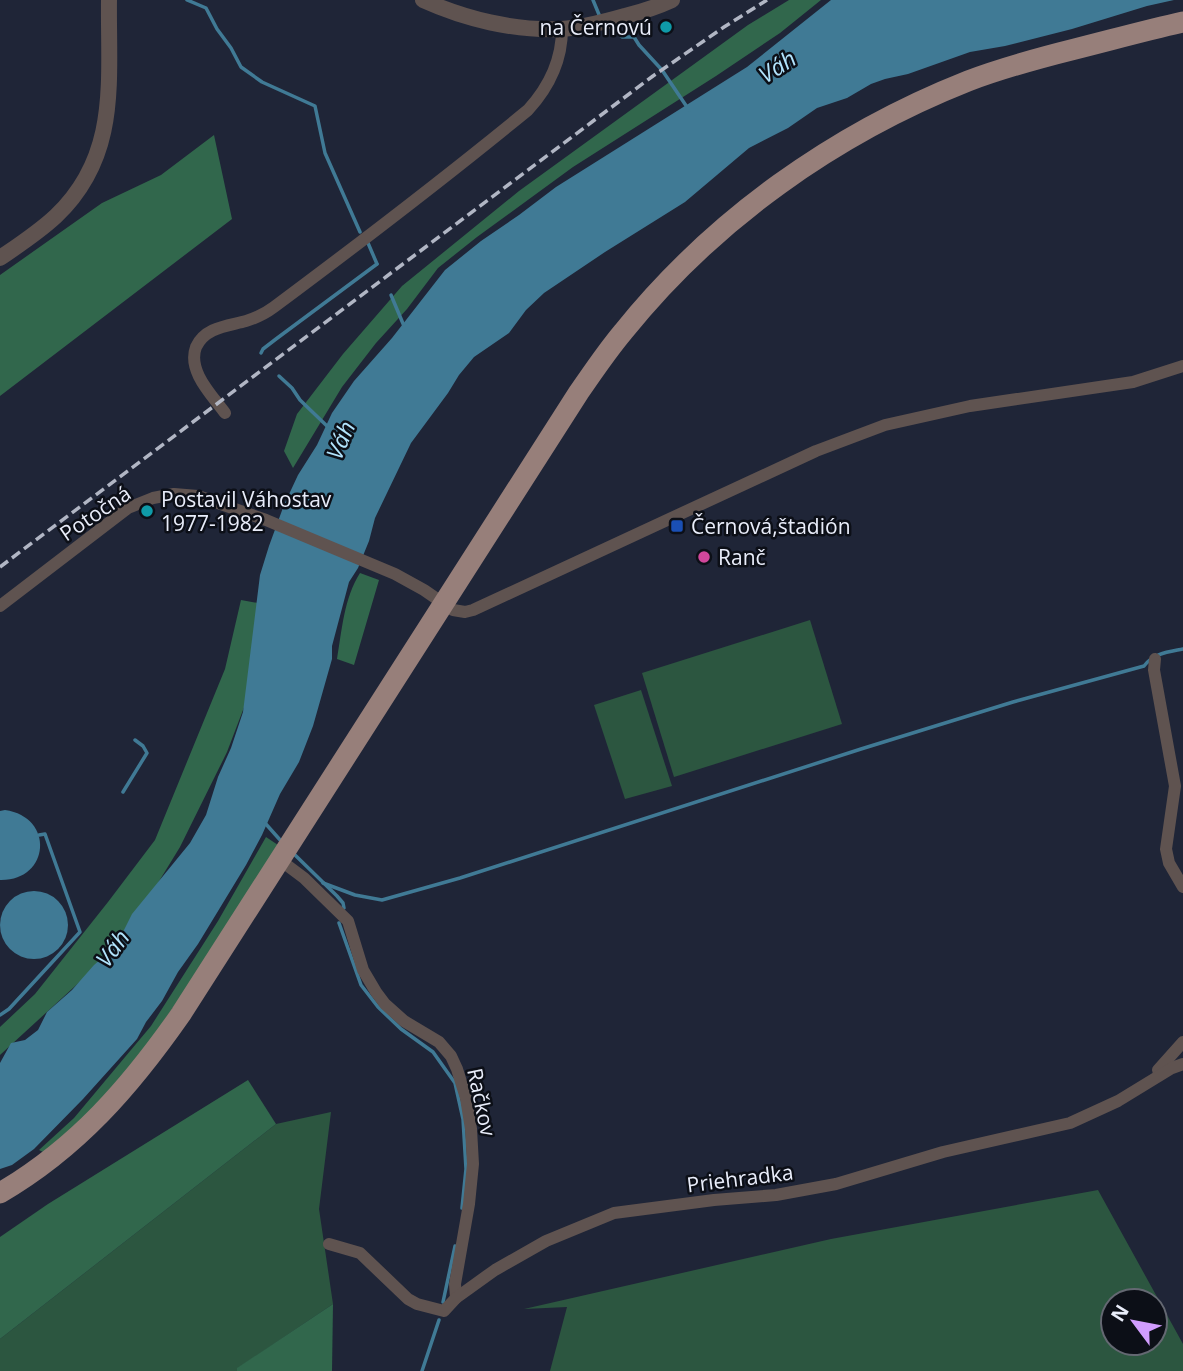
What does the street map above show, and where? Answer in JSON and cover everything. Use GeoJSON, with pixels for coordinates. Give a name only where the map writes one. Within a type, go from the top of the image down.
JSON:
{"type":"FeatureCollection","features":[{"type":"Feature","properties":{"kind":"main road"},"geometry":{"type":"LineString","coordinates":[[0,1193],[65,1148],[98,1118],[134,1078],[181,1014],[555,426],[624,331],[698,253],[765,194],[832,148],[889,116],[969,81],[1037,59],[1183,22]]}},
{"type":"Feature","properties":{"kind":"street"},"geometry":{"type":"LineString","coordinates":[[0,258],[37,233],[57,215],[74,197],[94,164],[105,129],[108,106],[109,0]]}},
{"type":"Feature","properties":{"kind":"street"},"geometry":{"type":"LineString","coordinates":[[423,0],[485,21],[562,29],[605,21],[671,0]]}},
{"type":"Feature","properties":{"kind":"street"},"geometry":{"type":"LineString","coordinates":[[225,412],[198,373],[194,362],[195,350],[200,340],[217,329],[267,312],[528,110],[547,87],[554,72],[559,58],[562,29]]}},
{"type":"Feature","properties":{"kind":"street"},"geometry":{"type":"LineString","coordinates":[[442,604],[453,610],[473,610],[816,451],[885,425],[970,406],[1133,382],[1183,366]]}},
{"type":"Feature","properties":{"kind":"street","name":"Potočná"},"geometry":{"type":"LineString","coordinates":[[0,606],[128,508],[153,498],[174,494],[198,496],[365,560],[424,590],[442,604]]}},
{"type":"Feature","properties":{"kind":"street"},"geometry":{"type":"LineString","coordinates":[[1155,659],[1156,683],[1175,786],[1166,849],[1169,863],[1183,887]]}},
{"type":"Feature","properties":{"kind":"street","name":"Račkov"},"geometry":{"type":"LineString","coordinates":[[286,851],[304,878],[348,921],[363,970],[385,1004],[404,1021],[439,1042],[451,1056],[457,1069],[466,1098],[471,1129],[472,1164],[469,1204],[455,1284],[456,1298]]}},
{"type":"Feature","properties":{"kind":"street"},"geometry":{"type":"LineString","coordinates":[[1146,1083],[1183,1042]]}},
{"type":"Feature","properties":{"kind":"street","name":"Priehradka"},"geometry":{"type":"LineString","coordinates":[[329,1244],[360,1254],[398,1291],[417,1304],[444,1311],[456,1298],[495,1269],[546,1241],[614,1213],[776,1195],[836,1184],[943,1152],[1070,1124],[1118,1101],[1183,1064]]}},
{"type":"Feature","properties":{"kind":"green space"},"geometry":{"type":"Polygon","coordinates":[[[789,0],[821,0],[780,33],[573,167],[438,268],[342,387],[293,468],[284,451],[297,414],[343,354],[402,286],[519,191],[748,25],[789,0]]]}},
{"type":"Feature","properties":{"kind":"green space"},"geometry":{"type":"Polygon","coordinates":[[[214,135],[232,219],[0,396],[0,275],[102,203],[161,175],[214,135]]]}},
{"type":"Feature","properties":{"kind":"green space"},"geometry":{"type":"Polygon","coordinates":[[[360,573],[379,580],[354,665],[337,659],[347,604],[360,573]]]}},
{"type":"Feature","properties":{"kind":"green space"},"geometry":{"type":"Polygon","coordinates":[[[241,600],[258,603],[251,689],[227,752],[180,847],[134,922],[97,966],[0,1055],[0,1027],[35,994],[155,840],[225,669],[241,600]]]}},
{"type":"Feature","properties":{"kind":"green space"},"geometry":{"type":"Polygon","coordinates":[[[810,620],[842,724],[674,777],[642,673],[810,620]]]}},
{"type":"Feature","properties":{"kind":"green space"},"geometry":{"type":"Polygon","coordinates":[[[641,690],[672,786],[625,799],[594,705],[641,690]]]}},
{"type":"Feature","properties":{"kind":"green space"},"geometry":{"type":"Polygon","coordinates":[[[266,837],[278,845],[205,961],[133,1066],[88,1114],[45,1153],[39,1150],[74,1118],[151,1026],[218,921],[266,837]]]}},
{"type":"Feature","properties":{"kind":"green space"},"geometry":{"type":"Polygon","coordinates":[[[248,1080],[276,1124],[0,1339],[0,1237],[48,1204],[248,1080]]]}},
{"type":"Feature","properties":{"kind":"green space"},"geometry":{"type":"Polygon","coordinates":[[[331,1112],[319,1209],[333,1304],[237,1371],[0,1371],[0,1339],[276,1124],[331,1112]]]}},
{"type":"Feature","properties":{"kind":"green space"},"geometry":{"type":"Polygon","coordinates":[[[1098,1190],[1152,1287],[1099,1287],[1099,1357],[1169,1357],[1169,1319],[1183,1344],[1183,1371],[550,1371],[567,1307],[524,1309],[831,1239],[1098,1190]]]}},
{"type":"Feature","properties":{"kind":"green space"},"geometry":{"type":"Polygon","coordinates":[[[333,1304],[332,1371],[237,1371],[237,1368],[333,1304]]]}},
{"type":"Feature","properties":{"kind":"water","name":"Váh"},"geometry":{"type":"Polygon","coordinates":[[[831,0],[1174,0],[1072,29],[970,52],[871,84],[847,98],[817,108],[788,128],[749,148],[685,202],[544,293],[526,310],[509,333],[474,357],[411,443],[375,518],[369,541],[349,582],[332,646],[332,659],[313,726],[299,762],[280,794],[246,865],[137,1039],[34,1149],[12,1165],[0,1169],[0,1063],[11,1043],[25,1040],[38,1030],[47,1012],[116,946],[132,914],[190,843],[206,815],[243,712],[260,575],[269,546],[298,475],[317,445],[332,413],[354,381],[392,338],[445,270],[481,241],[556,187],[747,67],[831,0]]]}},
{"type":"Feature","properties":{"kind":"water"},"geometry":{"type":"Polygon","coordinates":[[[0,811],[21,815],[32,824],[39,835],[40,848],[37,860],[29,870],[17,878],[0,880],[0,811]]]}},
{"type":"Feature","properties":{"kind":"water"},"geometry":{"type":"Polygon","coordinates":[[[34,891],[47,894],[58,901],[65,912],[68,925],[65,938],[58,949],[47,956],[34,959],[21,956],[10,949],[3,938],[0,925],[3,912],[10,901],[21,894],[34,891]]]}},
{"type":"Feature","properties":{"kind":"waterway"},"geometry":{"type":"LineString","coordinates":[[187,0],[206,8],[241,67],[262,82],[315,106],[325,153],[360,232]]}},
{"type":"Feature","properties":{"kind":"waterway"},"geometry":{"type":"LineString","coordinates":[[593,0],[600,17]]}},
{"type":"Feature","properties":{"kind":"waterway"},"geometry":{"type":"LineString","coordinates":[[609,25],[622,37],[634,37],[662,70],[689,110]]}},
{"type":"Feature","properties":{"kind":"waterway"},"geometry":{"type":"LineString","coordinates":[[368,243],[377,264]]}},
{"type":"Feature","properties":{"kind":"waterway"},"geometry":{"type":"LineString","coordinates":[[261,353],[377,264]]}},
{"type":"Feature","properties":{"kind":"waterway"},"geometry":{"type":"LineString","coordinates":[[391,295],[404,326]]}},
{"type":"Feature","properties":{"kind":"waterway","name":"Váh"},"geometry":{"type":"LineString","coordinates":[[279,376],[328,427]]}},
{"type":"Feature","properties":{"kind":"waterway"},"geometry":{"type":"LineString","coordinates":[[323,883],[355,895],[382,900],[460,878],[1013,702],[1144,666],[1157,656],[1183,649]]}},
{"type":"Feature","properties":{"kind":"waterway"},"geometry":{"type":"LineString","coordinates":[[123,792],[147,753],[135,740]]}},
{"type":"Feature","properties":{"kind":"waterway"},"geometry":{"type":"LineString","coordinates":[[265,823],[281,841]]}},
{"type":"Feature","properties":{"kind":"waterway"},"geometry":{"type":"LineString","coordinates":[[0,1015],[9,1009],[80,932],[45,834],[39,835]]}},
{"type":"Feature","properties":{"kind":"waterway"},"geometry":{"type":"LineString","coordinates":[[294,854],[337,896],[344,908]]}},
{"type":"Feature","properties":{"kind":"waterway"},"geometry":{"type":"LineString","coordinates":[[339,923],[361,985],[378,1007],[401,1029],[433,1052],[455,1083],[463,1119],[466,1169],[462,1208]]}},
{"type":"Feature","properties":{"kind":"waterway"},"geometry":{"type":"LineString","coordinates":[[443,1302],[455,1246]]}},
{"type":"Feature","properties":{"kind":"waterway"},"geometry":{"type":"LineString","coordinates":[[422,1371],[439,1320]]}},
{"type":"Feature","properties":{"kind":"railway"},"geometry":{"type":"LineString","coordinates":[[0,567],[653,76],[767,0]]}},
{"type":"Feature","properties":{"kind":"place","name":"na Černovú"},"geometry":{"type":"Point","coordinates":[666,27]}},
{"type":"Feature","properties":{"kind":"place","name":"Postavil Váhostav 1977-1982"},"geometry":{"type":"Point","coordinates":[147,511]}},
{"type":"Feature","properties":{"kind":"place","name":"Černová,štadión"},"geometry":{"type":"Point","coordinates":[677,526]}},
{"type":"Feature","properties":{"kind":"place","name":"Ranč"},"geometry":{"type":"Point","coordinates":[704,557]}}]}
